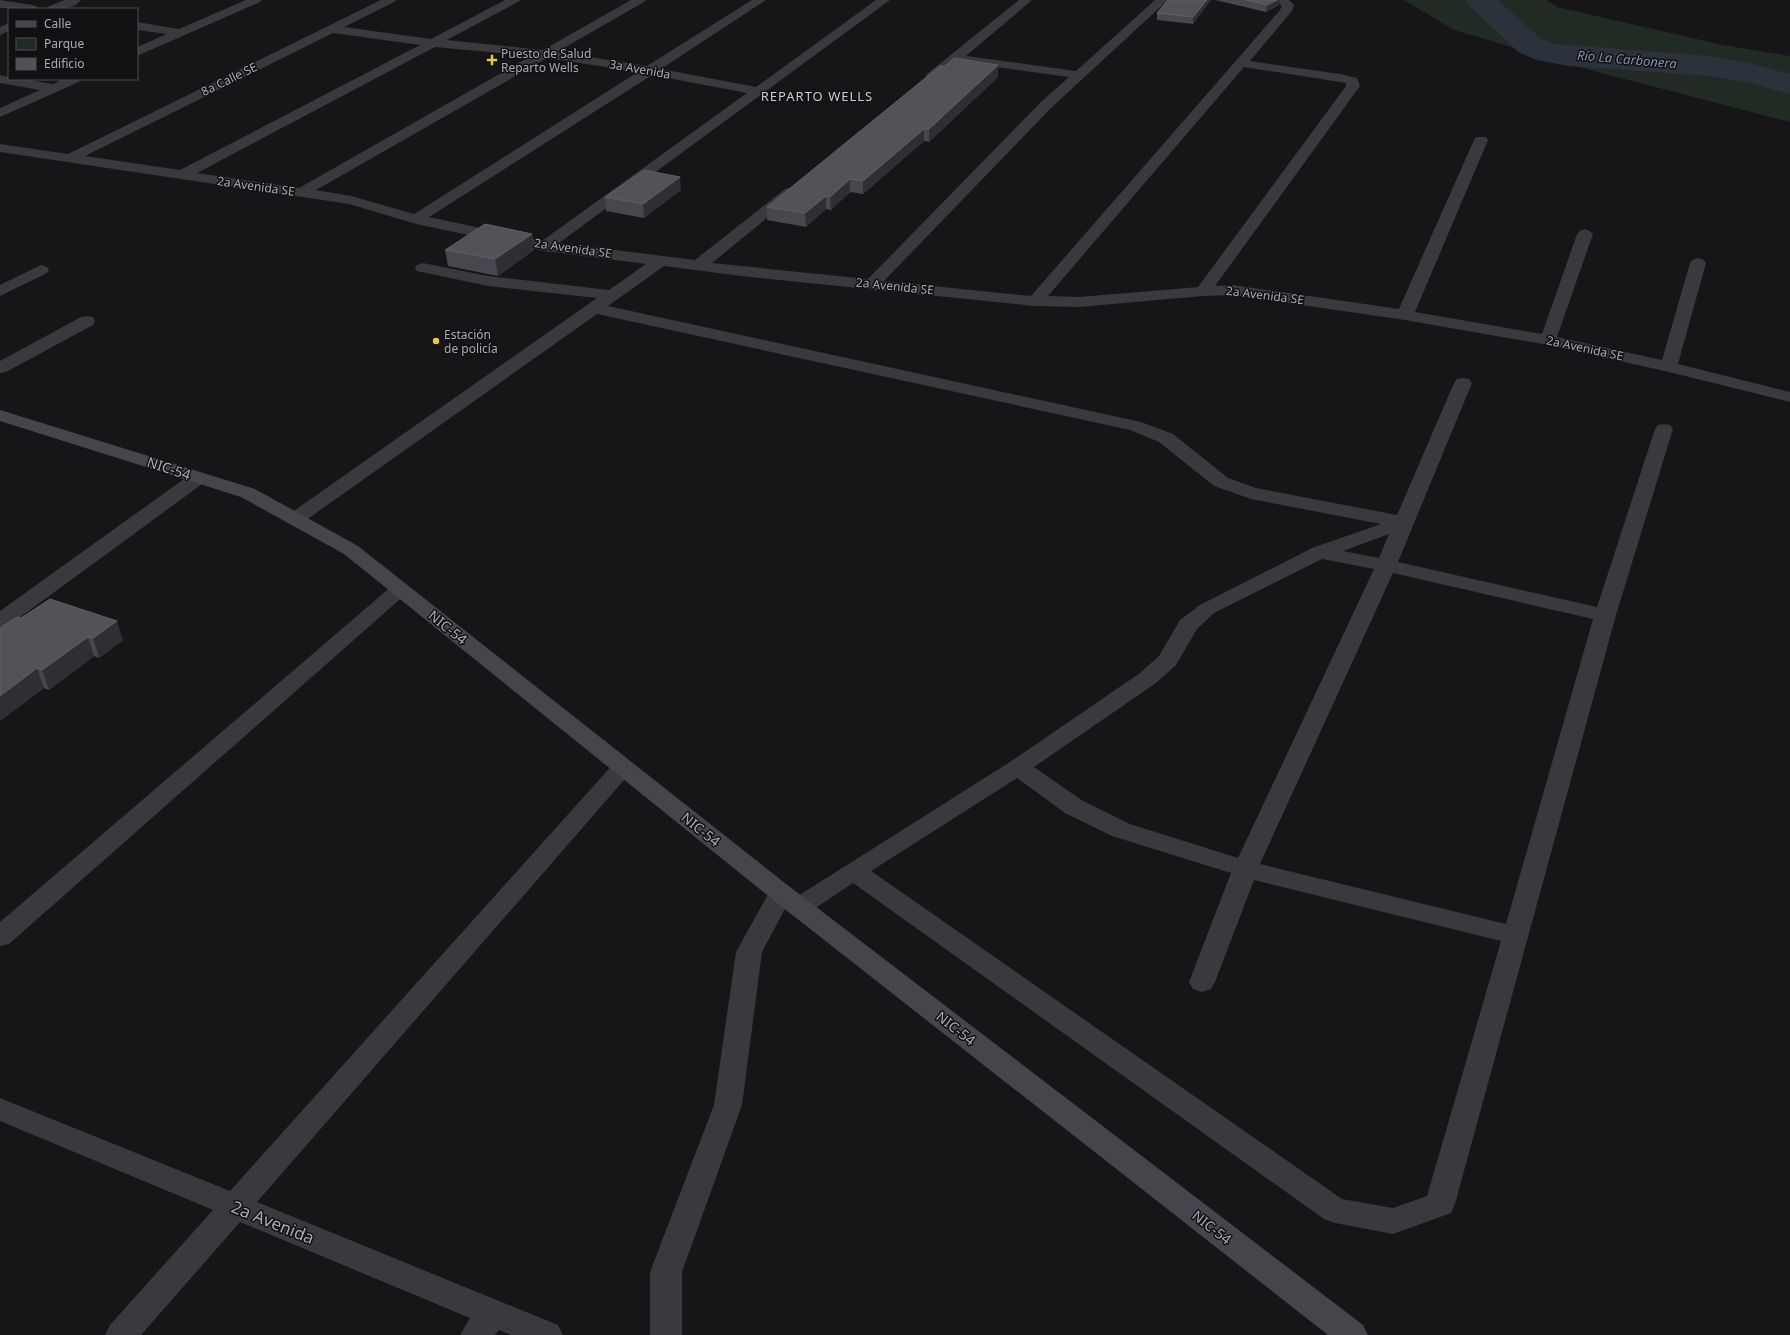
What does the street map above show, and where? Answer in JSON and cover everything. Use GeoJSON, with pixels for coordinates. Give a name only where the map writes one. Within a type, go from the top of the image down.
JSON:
{"type":"FeatureCollection","features":[{"type":"Feature","properties":{"kind":"main road","name":"NIC-54"},"geometry":{"type":"LineString","coordinates":[[0,415],[248,493],[351,550],[790,900],[1352,1335]]}},
{"type":"Feature","properties":{"kind":"street"},"geometry":{"type":"LineString","coordinates":[[56,8],[76,0]]}},
{"type":"Feature","properties":{"kind":"street"},"geometry":{"type":"LineString","coordinates":[[138,52],[256,0]]}},
{"type":"Feature","properties":{"kind":"street","name":"8a Calle SE"},"geometry":{"type":"LineString","coordinates":[[68,159],[390,0]]}},
{"type":"Feature","properties":{"kind":"street"},"geometry":{"type":"LineString","coordinates":[[182,175],[435,43],[514,0]]}},
{"type":"Feature","properties":{"kind":"street"},"geometry":{"type":"LineString","coordinates":[[302,192],[640,0]]}},
{"type":"Feature","properties":{"kind":"street"},"geometry":{"type":"LineString","coordinates":[[416,219],[760,0]]}},
{"type":"Feature","properties":{"kind":"street"},"geometry":{"type":"LineString","coordinates":[[545,246],[884,0]]}},
{"type":"Feature","properties":{"kind":"street"},"geometry":{"type":"LineString","coordinates":[[924,83],[1026,0]]}},
{"type":"Feature","properties":{"kind":"street"},"geometry":{"type":"LineString","coordinates":[[873,283],[1046,105],[1162,0]]}},
{"type":"Feature","properties":{"kind":"street"},"geometry":{"type":"LineString","coordinates":[[1035,301],[1286,12],[1288,5],[1282,0]]}},
{"type":"Feature","properties":{"kind":"street"},"geometry":{"type":"LineString","coordinates":[[0,4],[26,8]]}},
{"type":"Feature","properties":{"kind":"street"},"geometry":{"type":"LineString","coordinates":[[138,26],[180,33]]}},
{"type":"Feature","properties":{"kind":"street","name":"3a Avenida"},"geometry":{"type":"LineString","coordinates":[[331,29],[435,43],[544,54],[648,70],[757,91]]}},
{"type":"Feature","properties":{"kind":"street"},"geometry":{"type":"LineString","coordinates":[[955,58],[1080,75]]}},
{"type":"Feature","properties":{"kind":"street"},"geometry":{"type":"LineString","coordinates":[[1204,291],[1353,86],[1352,81],[1340,78],[1241,63]]}},
{"type":"Feature","properties":{"kind":"street"},"geometry":{"type":"LineString","coordinates":[[0,79],[54,88]]}},
{"type":"Feature","properties":{"kind":"street"},"geometry":{"type":"LineString","coordinates":[[0,113],[72,80]]}},
{"type":"Feature","properties":{"kind":"street"},"geometry":{"type":"LineString","coordinates":[[1405,315],[1481,140]]}},
{"type":"Feature","properties":{"kind":"street","name":"2a Avenida SE"},"geometry":{"type":"LineString","coordinates":[[0,148],[351,200],[416,219],[545,246],[749,272],[873,283],[1035,301],[1079,302],[1204,291],[1233,290],[1264,294],[1405,315],[1548,340],[1669,367],[1790,397]]}},
{"type":"Feature","properties":{"kind":"street"},"geometry":{"type":"LineString","coordinates":[[699,265],[803,182]]}},
{"type":"Feature","properties":{"kind":"street"},"geometry":{"type":"LineString","coordinates":[[1548,340],[1585,234]]}},
{"type":"Feature","properties":{"kind":"street"},"geometry":{"type":"LineString","coordinates":[[295,519],[662,260]]}},
{"type":"Feature","properties":{"kind":"street"},"geometry":{"type":"LineString","coordinates":[[1669,367],[1698,263]]}},
{"type":"Feature","properties":{"kind":"street"},"geometry":{"type":"LineString","coordinates":[[423,268],[488,281],[612,295]]}},
{"type":"Feature","properties":{"kind":"street"},"geometry":{"type":"LineString","coordinates":[[0,291],[41,270]]}},
{"type":"Feature","properties":{"kind":"street"},"geometry":{"type":"LineString","coordinates":[[594,308],[1135,426],[1166,438],[1221,482],[1251,493],[1404,522]]}},
{"type":"Feature","properties":{"kind":"street"},"geometry":{"type":"LineString","coordinates":[[0,368],[87,320]]}},
{"type":"Feature","properties":{"kind":"street"},"geometry":{"type":"LineString","coordinates":[[1202,982],[1245,869],[1386,565],[1463,383]]}},
{"type":"Feature","properties":{"kind":"street"},"geometry":{"type":"LineString","coordinates":[[853,870],[1335,1210],[1393,1221],[1440,1204],[1514,935],[1605,615],[1664,429]]}},
{"type":"Feature","properties":{"kind":"street"},"geometry":{"type":"LineString","coordinates":[[0,621],[198,478]]}},
{"type":"Feature","properties":{"kind":"street"},"geometry":{"type":"LineString","coordinates":[[666,1335],[666,1272],[728,1105],[749,952],[790,900],[853,870],[1018,767],[1148,678],[1168,660],[1188,625],[1207,609],[1319,552],[1404,522]]}},
{"type":"Feature","properties":{"kind":"street"},"geometry":{"type":"LineString","coordinates":[[1319,552],[1386,565],[1605,615]]}},
{"type":"Feature","properties":{"kind":"street"},"geometry":{"type":"LineString","coordinates":[[0,937],[400,589]]}},
{"type":"Feature","properties":{"kind":"street"},"geometry":{"type":"LineString","coordinates":[[121,1335],[623,766]]}},
{"type":"Feature","properties":{"kind":"street"},"geometry":{"type":"LineString","coordinates":[[1018,767],[1074,807],[1121,830],[1245,869],[1514,935]]}},
{"type":"Feature","properties":{"kind":"street","name":"2a Avenida"},"geometry":{"type":"LineString","coordinates":[[0,1109],[235,1206],[484,1324],[547,1335]]}},
{"type":"Feature","properties":{"kind":"green space"},"geometry":{"type":"Polygon","coordinates":[[[1404,0],[1547,0],[1557,7],[1723,45],[1790,56],[1790,122],[1590,70],[1454,30],[1404,0]]]}},
{"type":"Feature","properties":{"kind":"building"},"geometry":{"type":"Polygon","coordinates":[[[1168,0],[1207,0],[1193,17],[1157,13],[1168,0]]]}},
{"type":"Feature","properties":{"kind":"building"},"geometry":{"type":"Polygon","coordinates":[[[1246,0],[1277,0],[1267,5],[1246,0]]]}},
{"type":"Feature","properties":{"kind":"building"},"geometry":{"type":"Polygon","coordinates":[[[954,58],[998,65],[929,129],[924,129],[863,181],[850,179],[830,197],[826,196],[805,213],[767,207],[940,66],[945,66],[954,58]]]}},
{"type":"Feature","properties":{"kind":"building"},"geometry":{"type":"Polygon","coordinates":[[[644,170],[680,177],[643,204],[605,197],[644,170]]]}},
{"type":"Feature","properties":{"kind":"building"},"geometry":{"type":"Polygon","coordinates":[[[485,224],[532,234],[495,259],[445,250],[485,224]]]}},
{"type":"Feature","properties":{"kind":"building"},"geometry":{"type":"Polygon","coordinates":[[[50,599],[117,621],[93,638],[88,637],[42,670],[37,668],[0,696],[0,628],[17,617],[21,618],[50,599]]]}},
{"type":"Feature","properties":{"kind":"waterway","name":"Río La Carbonera"},"geometry":{"type":"LineString","coordinates":[[1481,0],[1529,45],[1548,53],[1568,56],[1710,66],[1749,73],[1790,84]]}},
{"type":"Feature","properties":{"kind":"place","name":"Puesto de Salud Reparto Wells"},"geometry":{"type":"Point","coordinates":[492,60]}},
{"type":"Feature","properties":{"kind":"place","name":"Estación de policía"},"geometry":{"type":"Point","coordinates":[436,341]}},
{"type":"Feature","properties":{"kind":"district","name":"REPARTO WELLS"},"geometry":{"type":"Point","coordinates":[817,96]}}]}
